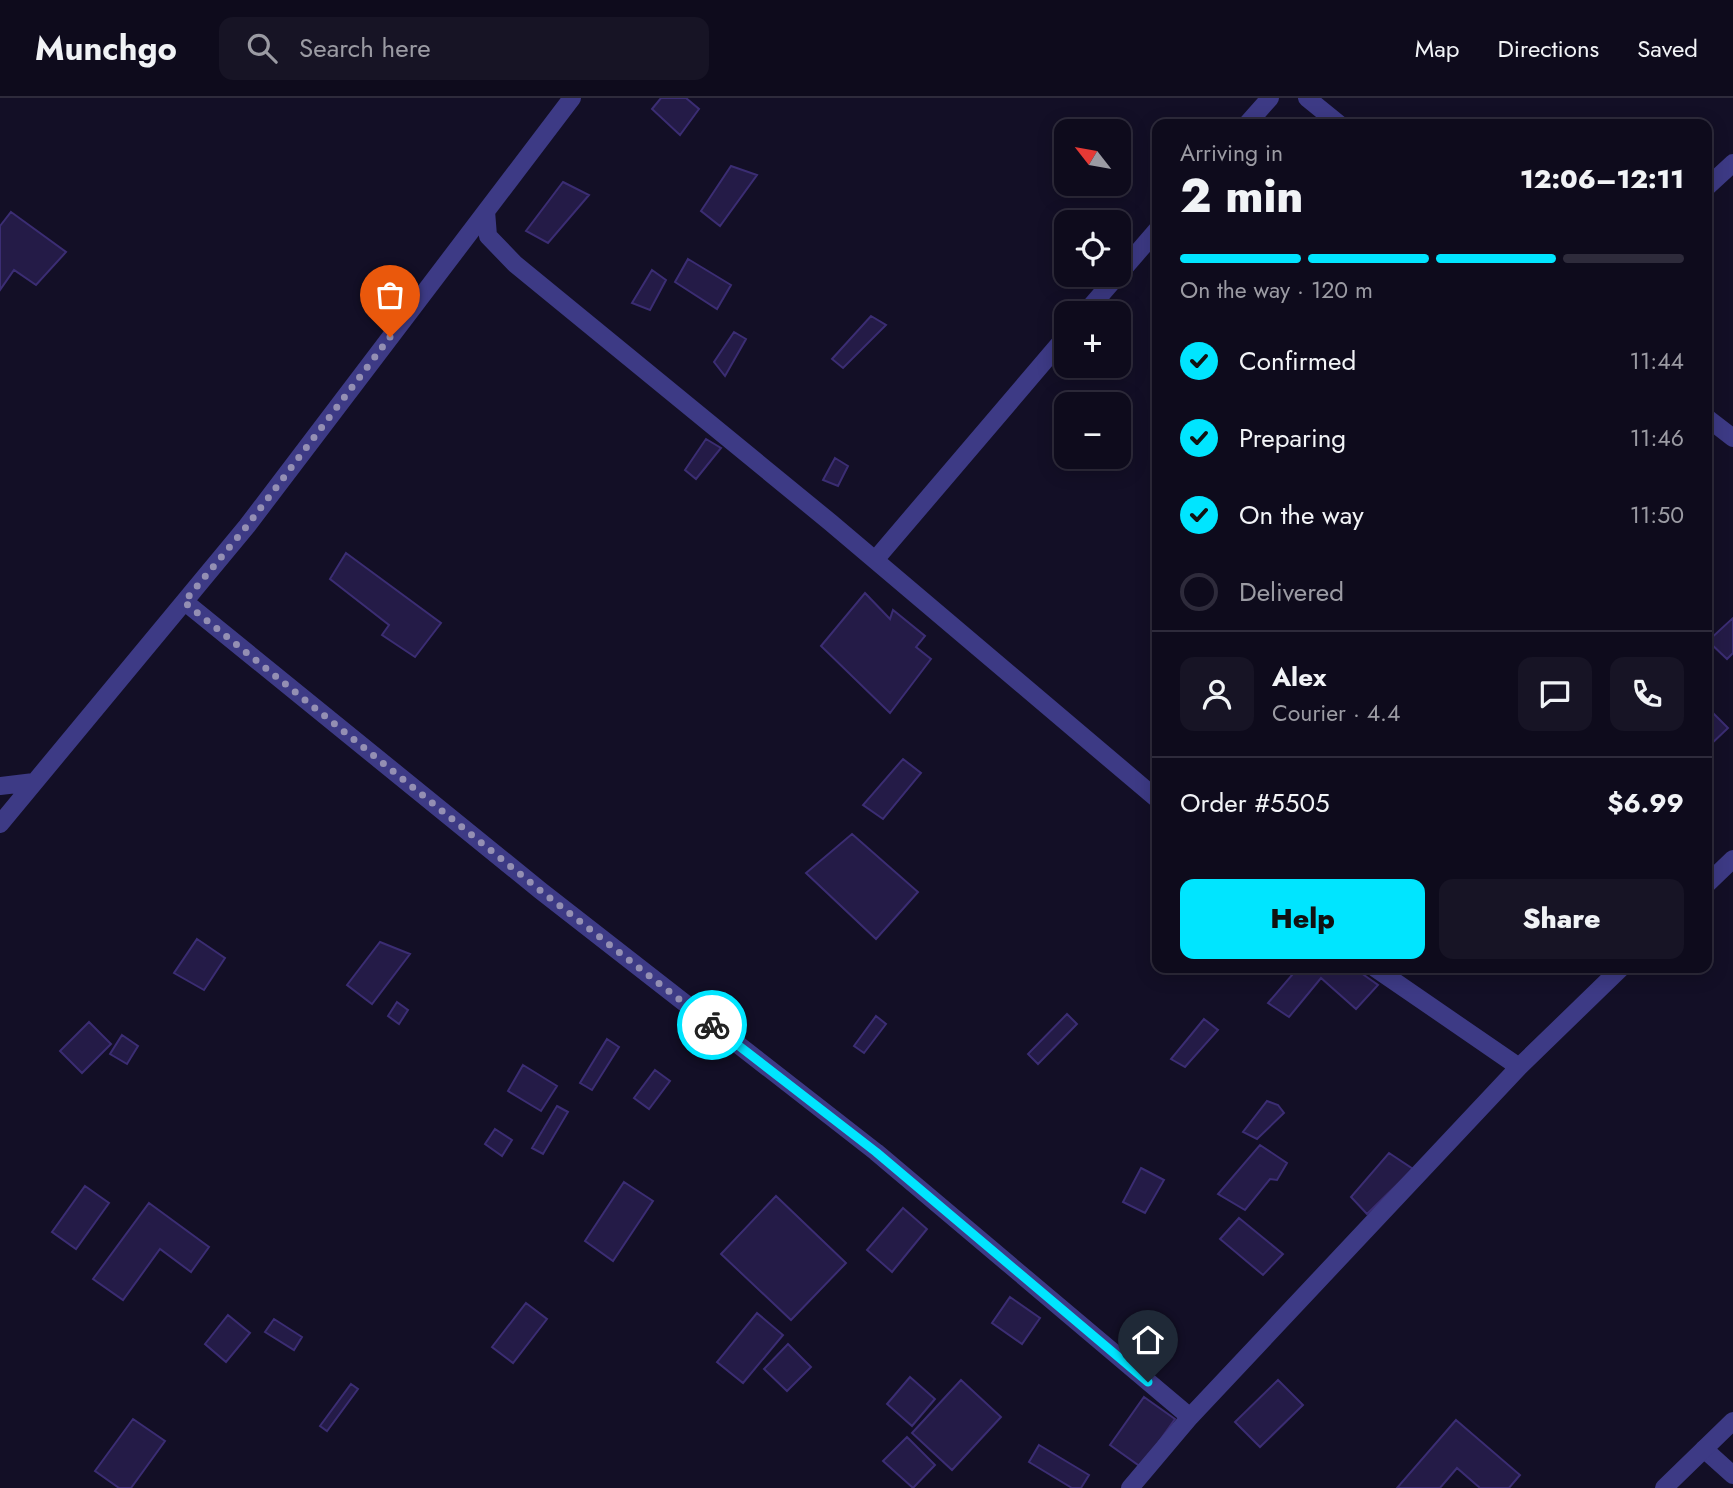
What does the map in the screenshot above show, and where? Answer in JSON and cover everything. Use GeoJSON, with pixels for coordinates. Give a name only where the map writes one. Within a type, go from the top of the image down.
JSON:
{"type":"FeatureCollection","features":[{"type":"Feature","properties":{"kind":"street"},"geometry":{"type":"LineString","coordinates":[[0,824],[247,526],[572,98]]}},
{"type":"Feature","properties":{"kind":"street"},"geometry":{"type":"LineString","coordinates":[[1251,119],[1270,98]]}},
{"type":"Feature","properties":{"kind":"street"},"geometry":{"type":"LineString","coordinates":[[1307,98],[1333,119]]}},
{"type":"Feature","properties":{"kind":"street"},"geometry":{"type":"LineString","coordinates":[[1712,182],[1733,163]]}},
{"type":"Feature","properties":{"kind":"street"},"geometry":{"type":"LineString","coordinates":[[486,211],[488,236],[515,264],[875,560],[1152,795]]}},
{"type":"Feature","properties":{"kind":"street"},"geometry":{"type":"LineString","coordinates":[[1131,260],[1152,236]]}},
{"type":"Feature","properties":{"kind":"street"},"geometry":{"type":"LineString","coordinates":[[1095,301],[1108,287]]}},
{"type":"Feature","properties":{"kind":"street"},"geometry":{"type":"LineString","coordinates":[[875,560],[1054,350]]}},
{"type":"Feature","properties":{"kind":"street"},"geometry":{"type":"LineString","coordinates":[[1712,422],[1733,438]]}},
{"type":"Feature","properties":{"kind":"street"},"geometry":{"type":"LineString","coordinates":[[184,602],[541,891],[876,1152],[1190,1418]]}},
{"type":"Feature","properties":{"kind":"street"},"geometry":{"type":"LineString","coordinates":[[0,786],[34,782]]}},
{"type":"Feature","properties":{"kind":"street"},"geometry":{"type":"LineString","coordinates":[[1712,879],[1733,859]]}},
{"type":"Feature","properties":{"kind":"street"},"geometry":{"type":"LineString","coordinates":[[1383,973],[1519,1067]]}},
{"type":"Feature","properties":{"kind":"street"},"geometry":{"type":"LineString","coordinates":[[1130,1488],[1190,1418],[1519,1067],[1616,973]]}},
{"type":"Feature","properties":{"kind":"street"},"geometry":{"type":"LineString","coordinates":[[1664,1488],[1733,1421]]}},
{"type":"Feature","properties":{"kind":"street"},"geometry":{"type":"LineString","coordinates":[[1704,1449],[1733,1475]]}},
{"type":"Feature","properties":{"kind":"building"},"geometry":{"type":"Polygon","coordinates":[[[661,98],[686,98],[699,109],[680,135],[652,109],[661,98]]]}},
{"type":"Feature","properties":{"kind":"building"},"geometry":{"type":"Polygon","coordinates":[[[731,166],[757,175],[720,226],[701,211],[731,166]]]}},
{"type":"Feature","properties":{"kind":"building"},"geometry":{"type":"Polygon","coordinates":[[[563,182],[589,195],[548,243],[526,231],[563,182]]]}},
{"type":"Feature","properties":{"kind":"building"},"geometry":{"type":"Polygon","coordinates":[[[11,212],[66,252],[36,285],[14,270],[0,290],[0,226],[11,212]]]}},
{"type":"Feature","properties":{"kind":"building"},"geometry":{"type":"Polygon","coordinates":[[[688,259],[731,285],[717,309],[675,282],[688,259]]]}},
{"type":"Feature","properties":{"kind":"building"},"geometry":{"type":"Polygon","coordinates":[[[652,270],[666,280],[650,310],[632,303],[652,270]]]}},
{"type":"Feature","properties":{"kind":"building"},"geometry":{"type":"Polygon","coordinates":[[[871,316],[886,325],[843,368],[832,359],[871,316]]]}},
{"type":"Feature","properties":{"kind":"building"},"geometry":{"type":"Polygon","coordinates":[[[734,332],[746,339],[725,376],[714,362],[734,332]]]}},
{"type":"Feature","properties":{"kind":"building"},"geometry":{"type":"Polygon","coordinates":[[[706,439],[721,448],[696,479],[685,470],[706,439]]]}},
{"type":"Feature","properties":{"kind":"building"},"geometry":{"type":"Polygon","coordinates":[[[835,458],[848,466],[838,486],[823,480],[835,458]]]}},
{"type":"Feature","properties":{"kind":"building"},"geometry":{"type":"Polygon","coordinates":[[[346,553],[441,623],[415,657],[382,635],[389,625],[330,579],[346,553]]]}},
{"type":"Feature","properties":{"kind":"building"},"geometry":{"type":"Polygon","coordinates":[[[865,593],[890,619],[893,610],[925,636],[916,647],[931,659],[890,713],[821,646],[865,593]]]}},
{"type":"Feature","properties":{"kind":"building"},"geometry":{"type":"Polygon","coordinates":[[[1733,618],[1733,653],[1727,659],[1712,645],[1712,637],[1733,618]]]}},
{"type":"Feature","properties":{"kind":"building"},"geometry":{"type":"Polygon","coordinates":[[[1712,712],[1728,728],[1712,743],[1712,712]]]}},
{"type":"Feature","properties":{"kind":"building"},"geometry":{"type":"Polygon","coordinates":[[[903,759],[921,773],[883,819],[863,805],[903,759]]]}},
{"type":"Feature","properties":{"kind":"building"},"geometry":{"type":"Polygon","coordinates":[[[852,834],[918,892],[876,939],[806,873],[852,834]]]}},
{"type":"Feature","properties":{"kind":"building"},"geometry":{"type":"Polygon","coordinates":[[[197,939],[225,958],[204,990],[174,973],[197,939]]]}},
{"type":"Feature","properties":{"kind":"building"},"geometry":{"type":"Polygon","coordinates":[[[380,942],[410,954],[372,1004],[347,985],[380,942]]]}},
{"type":"Feature","properties":{"kind":"building"},"geometry":{"type":"Polygon","coordinates":[[[1294,973],[1361,973],[1378,985],[1356,1009],[1321,978],[1289,1017],[1268,1003],[1294,973]]]}},
{"type":"Feature","properties":{"kind":"building"},"geometry":{"type":"Polygon","coordinates":[[[397,1002],[408,1010],[399,1024],[388,1016],[397,1002]]]}},
{"type":"Feature","properties":{"kind":"building"},"geometry":{"type":"Polygon","coordinates":[[[1067,1014],[1077,1024],[1038,1064],[1028,1054],[1067,1014]]]}},
{"type":"Feature","properties":{"kind":"building"},"geometry":{"type":"Polygon","coordinates":[[[876,1016],[886,1024],[864,1053],[854,1046],[876,1016]]]}},
{"type":"Feature","properties":{"kind":"building"},"geometry":{"type":"Polygon","coordinates":[[[1204,1019],[1218,1030],[1185,1067],[1171,1059],[1204,1019]]]}},
{"type":"Feature","properties":{"kind":"building"},"geometry":{"type":"Polygon","coordinates":[[[89,1022],[111,1044],[82,1073],[60,1051],[89,1022]]]}},
{"type":"Feature","properties":{"kind":"building"},"geometry":{"type":"Polygon","coordinates":[[[122,1035],[138,1046],[127,1064],[110,1054],[122,1035]]]}},
{"type":"Feature","properties":{"kind":"building"},"geometry":{"type":"Polygon","coordinates":[[[607,1039],[619,1047],[592,1090],[580,1083],[607,1039]]]}},
{"type":"Feature","properties":{"kind":"building"},"geometry":{"type":"Polygon","coordinates":[[[523,1065],[557,1086],[541,1111],[508,1091],[523,1065]]]}},
{"type":"Feature","properties":{"kind":"building"},"geometry":{"type":"Polygon","coordinates":[[[655,1070],[670,1081],[649,1109],[634,1098],[655,1070]]]}},
{"type":"Feature","properties":{"kind":"building"},"geometry":{"type":"Polygon","coordinates":[[[1267,1101],[1278,1105],[1284,1113],[1257,1139],[1243,1132],[1267,1101]]]}},
{"type":"Feature","properties":{"kind":"building"},"geometry":{"type":"Polygon","coordinates":[[[557,1106],[568,1112],[543,1154],[532,1148],[557,1106]]]}},
{"type":"Feature","properties":{"kind":"building"},"geometry":{"type":"Polygon","coordinates":[[[495,1129],[512,1140],[502,1156],[485,1144],[495,1129]]]}},
{"type":"Feature","properties":{"kind":"building"},"geometry":{"type":"Polygon","coordinates":[[[1260,1145],[1287,1163],[1277,1180],[1270,1179],[1245,1210],[1218,1194],[1260,1145]]]}},
{"type":"Feature","properties":{"kind":"building"},"geometry":{"type":"Polygon","coordinates":[[[1389,1153],[1413,1169],[1367,1214],[1351,1197],[1389,1153]]]}},
{"type":"Feature","properties":{"kind":"building"},"geometry":{"type":"Polygon","coordinates":[[[1141,1168],[1164,1180],[1145,1213],[1123,1202],[1141,1168]]]}},
{"type":"Feature","properties":{"kind":"building"},"geometry":{"type":"Polygon","coordinates":[[[624,1182],[653,1201],[613,1261],[585,1241],[624,1182]]]}},
{"type":"Feature","properties":{"kind":"building"},"geometry":{"type":"Polygon","coordinates":[[[85,1186],[109,1203],[76,1249],[52,1232],[85,1186]]]}},
{"type":"Feature","properties":{"kind":"building"},"geometry":{"type":"Polygon","coordinates":[[[776,1196],[846,1263],[791,1320],[721,1254],[776,1196]]]}},
{"type":"Feature","properties":{"kind":"building"},"geometry":{"type":"Polygon","coordinates":[[[149,1203],[209,1247],[191,1272],[160,1249],[123,1300],[93,1279],[149,1203]]]}},
{"type":"Feature","properties":{"kind":"building"},"geometry":{"type":"Polygon","coordinates":[[[903,1208],[927,1229],[892,1272],[867,1250],[903,1208]]]}},
{"type":"Feature","properties":{"kind":"building"},"geometry":{"type":"Polygon","coordinates":[[[1239,1218],[1283,1254],[1263,1275],[1220,1239],[1239,1218]]]}},
{"type":"Feature","properties":{"kind":"building"},"geometry":{"type":"Polygon","coordinates":[[[1010,1297],[1040,1318],[1022,1344],[992,1323],[1010,1297]]]}},
{"type":"Feature","properties":{"kind":"building"},"geometry":{"type":"Polygon","coordinates":[[[526,1303],[547,1319],[513,1363],[492,1347],[526,1303]]]}},
{"type":"Feature","properties":{"kind":"building"},"geometry":{"type":"Polygon","coordinates":[[[757,1313],[783,1335],[743,1383],[717,1362],[757,1313]]]}},
{"type":"Feature","properties":{"kind":"building"},"geometry":{"type":"Polygon","coordinates":[[[228,1315],[250,1333],[226,1362],[205,1344],[228,1315]]]}},
{"type":"Feature","properties":{"kind":"building"},"geometry":{"type":"Polygon","coordinates":[[[274,1319],[302,1337],[294,1350],[265,1332],[274,1319]]]}},
{"type":"Feature","properties":{"kind":"building"},"geometry":{"type":"Polygon","coordinates":[[[788,1344],[811,1367],[787,1391],[764,1369],[788,1344]]]}},
{"type":"Feature","properties":{"kind":"building"},"geometry":{"type":"Polygon","coordinates":[[[910,1377],[935,1399],[912,1426],[887,1404],[910,1377]]]}},
{"type":"Feature","properties":{"kind":"building"},"geometry":{"type":"Polygon","coordinates":[[[961,1380],[1001,1417],[952,1470],[912,1433],[961,1380]]]}},
{"type":"Feature","properties":{"kind":"building"},"geometry":{"type":"Polygon","coordinates":[[[1278,1380],[1303,1405],[1260,1447],[1235,1422],[1278,1380]]]}},
{"type":"Feature","properties":{"kind":"building"},"geometry":{"type":"Polygon","coordinates":[[[351,1384],[358,1389],[327,1431],[320,1426],[351,1384]]]}},
{"type":"Feature","properties":{"kind":"building"},"geometry":{"type":"Polygon","coordinates":[[[1144,1397],[1175,1419],[1141,1467],[1110,1445],[1144,1397]]]}},
{"type":"Feature","properties":{"kind":"building"},"geometry":{"type":"Polygon","coordinates":[[[133,1419],[165,1441],[131,1488],[119,1488],[95,1471],[133,1419]]]}},
{"type":"Feature","properties":{"kind":"building"},"geometry":{"type":"Polygon","coordinates":[[[1456,1420],[1520,1475],[1509,1488],[1480,1488],[1457,1468],[1440,1488],[1397,1488],[1456,1420]]]}},
{"type":"Feature","properties":{"kind":"building"},"geometry":{"type":"Polygon","coordinates":[[[907,1437],[935,1465],[913,1488],[883,1461],[907,1437]]]}},
{"type":"Feature","properties":{"kind":"building"},"geometry":{"type":"Polygon","coordinates":[[[1039,1445],[1089,1475],[1081,1488],[1072,1488],[1029,1462],[1039,1445]]]}},
{"type":"Feature","properties":{"kind":"way so far"},"geometry":{"type":"LineString","coordinates":[[390,337],[247,526],[184,602],[541,891],[712,1025]]}},
{"type":"Feature","properties":{"kind":"route"},"geometry":{"type":"LineString","coordinates":[[712,1025],[876,1152],[1148,1382]]}}]}
